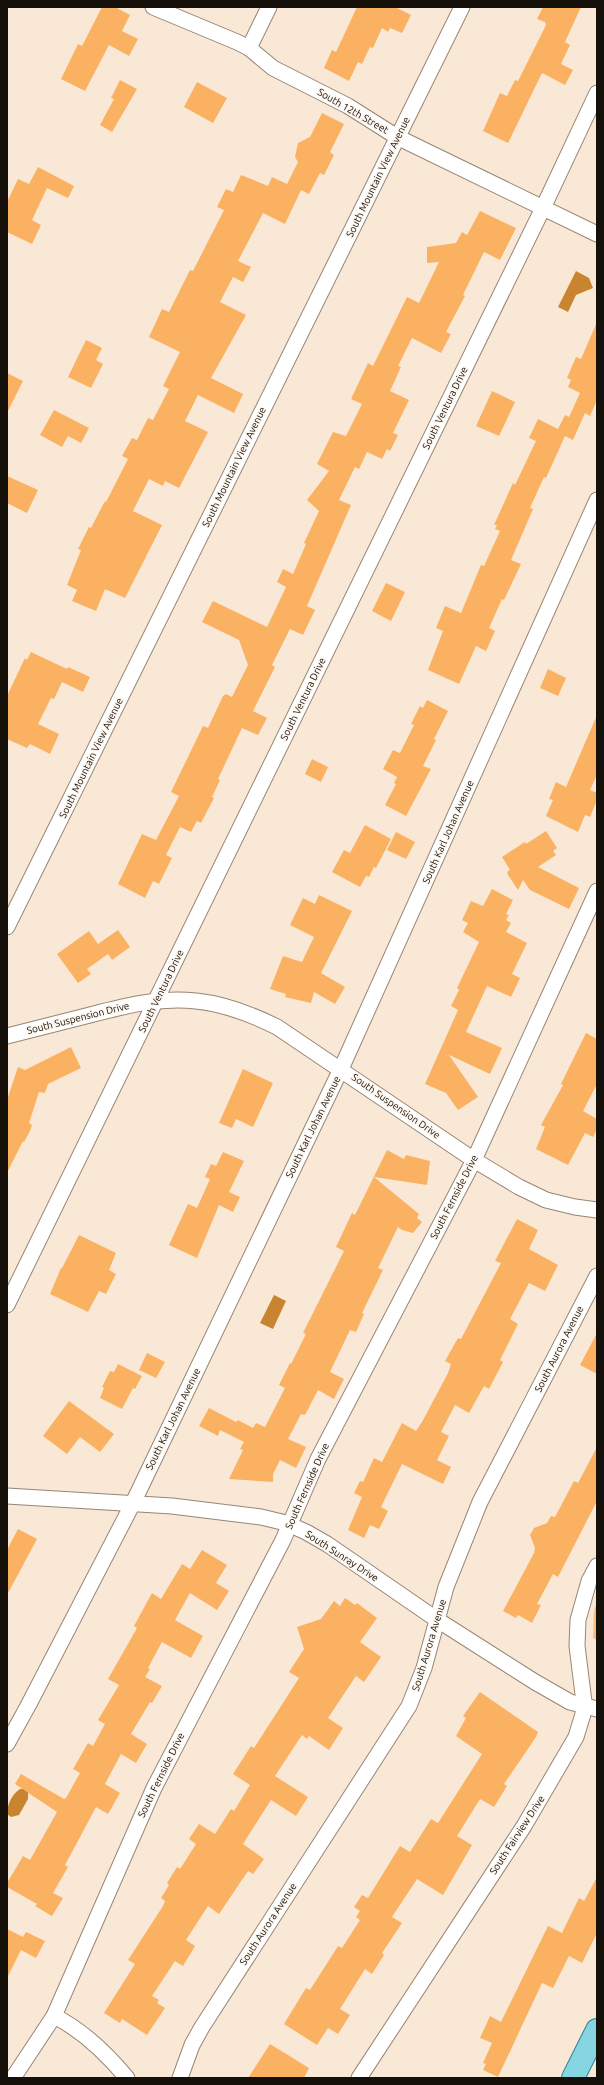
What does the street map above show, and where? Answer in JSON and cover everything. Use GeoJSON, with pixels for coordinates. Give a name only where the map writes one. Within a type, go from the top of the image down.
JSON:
{"type":"FeatureCollection","features":[{"type":"Feature","properties":{"kind":"main road"},"geometry":{"type":"LineString","coordinates":[[573,2078],[597,2030]]}},
{"type":"Feature","properties":{"kind":"street","name":"South 12th Street"},"geometry":{"type":"LineString","coordinates":[[153,7],[248,48],[273,68],[348,106],[397,137],[597,234]]}},
{"type":"Feature","properties":{"kind":"street"},"geometry":{"type":"LineString","coordinates":[[248,48],[269,7]]}},
{"type":"Feature","properties":{"kind":"street","name":"South Mountain View Avenue"},"geometry":{"type":"LineString","coordinates":[[7,927],[462,7]]}},
{"type":"Feature","properties":{"kind":"street","name":"South Ventura Drive"},"geometry":{"type":"LineString","coordinates":[[7,1305],[543,208],[597,93]]}},
{"type":"Feature","properties":{"kind":"street","name":"South Karl Johan Avenue"},"geometry":{"type":"LineString","coordinates":[[7,1744],[133,1503],[341,1069],[597,500]]}},
{"type":"Feature","properties":{"kind":"street","name":"South Fernside Drive"},"geometry":{"type":"LineString","coordinates":[[13,2078],[54,2016],[154,1788],[289,1526],[318,1459],[474,1160],[597,891]]}},
{"type":"Feature","properties":{"kind":"street","name":"South Suspension Drive"},"geometry":{"type":"LineString","coordinates":[[7,1036],[135,1003],[156,1001],[195,1001],[225,1006],[257,1017],[277,1027],[474,1160],[519,1187],[546,1200],[574,1207],[597,1210]]}},
{"type":"Feature","properties":{"kind":"street","name":"South Aurora Avenue"},"geometry":{"type":"LineString","coordinates":[[180,2078],[192,2045],[202,2027],[404,1715],[419,1683],[436,1619],[459,1550],[480,1502],[597,1276]]}},
{"type":"Feature","properties":{"kind":"street","name":"South Sunray Drive"},"geometry":{"type":"LineString","coordinates":[[7,1496],[172,1506],[255,1516],[275,1520],[306,1532],[327,1544],[436,1619],[535,1682],[570,1702],[590,1708]]}},
{"type":"Feature","properties":{"kind":"street","name":"South Fairview Drive"},"geometry":{"type":"LineString","coordinates":[[359,2078],[544,1794],[576,1737],[590,1708],[577,1646],[578,1620],[589,1582],[597,1566]]}},
{"type":"Feature","properties":{"kind":"street"},"geometry":{"type":"LineString","coordinates":[[54,2016],[67,2023],[94,2044],[127,2078]]}},
{"type":"Feature","properties":{"kind":"shaded area"},"geometry":{"type":"Polygon","coordinates":[[[576,271],[589,278],[593,288],[576,295],[568,312],[558,307],[576,271]]]}},
{"type":"Feature","properties":{"kind":"shaded area"},"geometry":{"type":"Polygon","coordinates":[[[274,1295],[286,1301],[273,1329],[260,1323],[274,1295]]]}},
{"type":"Feature","properties":{"kind":"shaded area"},"geometry":{"type":"Polygon","coordinates":[[[597,1601],[597,1640],[593,1638],[594,1611],[597,1601]]]}},
{"type":"Feature","properties":{"kind":"shaded area"},"geometry":{"type":"Polygon","coordinates":[[[20,1789],[24,1789],[28,1792],[28,1799],[19,1815],[11,1817],[7,1814],[9,1803],[12,1797],[20,1789]]]}},
{"type":"Feature","properties":{"kind":"building"},"geometry":{"type":"Polygon","coordinates":[[[102,7],[115,7],[130,15],[122,31],[138,39],[129,56],[109,45],[85,91],[61,79],[78,44],[82,46],[102,7]]]}},
{"type":"Feature","properties":{"kind":"building"},"geometry":{"type":"Polygon","coordinates":[[[357,7],[395,7],[411,15],[402,33],[390,28],[388,32],[382,28],[373,48],[370,47],[362,64],[358,62],[349,81],[324,68],[332,50],[336,52],[357,7]]]}},
{"type":"Feature","properties":{"kind":"building"},"geometry":{"type":"Polygon","coordinates":[[[543,7],[581,7],[565,42],[570,45],[561,64],[573,70],[565,85],[542,73],[508,143],[483,131],[500,93],[507,96],[515,80],[518,81],[546,25],[545,22],[537,19],[543,7]]]}},
{"type":"Feature","properties":{"kind":"building"},"geometry":{"type":"Polygon","coordinates":[[[120,80],[137,89],[112,132],[100,125],[114,99],[111,98],[120,80]]]}},
{"type":"Feature","properties":{"kind":"building"},"geometry":{"type":"Polygon","coordinates":[[[197,82],[227,98],[213,123],[184,107],[197,82]]]}},
{"type":"Feature","properties":{"kind":"building"},"geometry":{"type":"Polygon","coordinates":[[[322,113],[344,124],[330,152],[334,155],[324,175],[320,173],[309,194],[301,190],[285,224],[263,213],[238,261],[251,267],[243,282],[233,277],[220,302],[246,315],[211,378],[243,394],[234,413],[198,395],[185,421],[208,432],[179,488],[165,481],[163,486],[149,479],[133,511],[162,525],[125,598],[105,589],[96,611],[72,601],[77,590],[67,585],[81,550],[78,549],[89,527],[91,528],[105,501],[106,502],[128,459],[122,456],[132,438],[137,440],[148,418],[153,420],[169,389],[163,386],[180,352],[149,337],[162,309],[169,312],[190,270],[193,271],[224,210],[217,207],[226,189],[233,192],[241,175],[268,186],[272,177],[287,184],[298,162],[295,157],[298,143],[310,137],[322,113]]]}},
{"type":"Feature","properties":{"kind":"building"},"geometry":{"type":"Polygon","coordinates":[[[38,167],[74,186],[68,198],[47,188],[32,220],[41,225],[32,244],[7,232],[7,202],[18,179],[29,184],[38,167]]]}},
{"type":"Feature","properties":{"kind":"building"},"geometry":{"type":"Polygon","coordinates":[[[480,211],[516,228],[500,260],[484,252],[463,295],[465,296],[446,332],[451,334],[441,353],[412,338],[398,366],[401,367],[390,391],[409,400],[393,433],[398,435],[390,451],[387,449],[382,459],[367,452],[359,469],[355,467],[339,500],[351,505],[307,606],[315,610],[303,635],[290,629],[272,665],[275,667],[253,711],[267,718],[258,735],[242,728],[218,779],[220,780],[212,797],[214,798],[201,823],[197,821],[191,832],[180,827],[166,855],[172,858],[159,884],[153,881],[145,898],[118,884],[142,834],[156,840],[179,796],[171,792],[203,726],[208,728],[223,696],[226,694],[232,697],[248,665],[239,640],[202,622],[213,601],[267,627],[286,587],[277,582],[283,569],[293,574],[306,544],[304,543],[319,511],[307,500],[329,471],[317,464],[333,432],[346,436],[362,404],[351,399],[368,363],[373,366],[407,297],[419,303],[439,262],[427,263],[427,247],[456,243],[462,232],[467,235],[480,211]]]}},
{"type":"Feature","properties":{"kind":"building"},"geometry":{"type":"Polygon","coordinates":[[[597,322],[597,400],[590,416],[585,413],[573,440],[565,436],[546,478],[544,477],[530,508],[533,509],[511,560],[521,564],[504,600],[502,599],[489,628],[495,631],[486,651],[476,646],[459,684],[428,670],[443,631],[436,628],[445,606],[461,613],[481,565],[484,566],[500,531],[495,529],[497,525],[494,525],[513,483],[515,485],[536,441],[529,438],[538,419],[558,429],[565,415],[569,417],[580,393],[568,387],[571,380],[567,378],[576,357],[581,359],[597,322]]]}},
{"type":"Feature","properties":{"kind":"building"},"geometry":{"type":"Polygon","coordinates":[[[86,340],[102,348],[96,360],[103,364],[91,388],[68,377],[86,340]]]}},
{"type":"Feature","properties":{"kind":"building"},"geometry":{"type":"Polygon","coordinates":[[[7,373],[23,381],[7,413],[7,373]]]}},
{"type":"Feature","properties":{"kind":"building"},"geometry":{"type":"Polygon","coordinates":[[[492,391],[515,402],[499,436],[476,426],[492,391]]]}},
{"type":"Feature","properties":{"kind":"building"},"geometry":{"type":"Polygon","coordinates":[[[54,410],[89,428],[81,443],[68,436],[62,447],[40,435],[54,410]]]}},
{"type":"Feature","properties":{"kind":"building"},"geometry":{"type":"Polygon","coordinates":[[[7,476],[38,490],[27,513],[7,503],[7,476]]]}},
{"type":"Feature","properties":{"kind":"building"},"geometry":{"type":"Polygon","coordinates":[[[386,583],[405,592],[391,621],[372,611],[386,583]]]}},
{"type":"Feature","properties":{"kind":"building"},"geometry":{"type":"Polygon","coordinates":[[[31,652],[67,669],[68,667],[90,677],[83,692],[62,682],[54,699],[51,698],[38,724],[59,734],[50,754],[30,744],[27,748],[7,739],[7,696],[25,658],[27,660],[31,652]]]}},
{"type":"Feature","properties":{"kind":"building"},"geometry":{"type":"Polygon","coordinates":[[[548,669],[566,678],[558,696],[540,688],[548,669]]]}},
{"type":"Feature","properties":{"kind":"building"},"geometry":{"type":"Polygon","coordinates":[[[427,700],[448,711],[423,766],[431,769],[406,816],[385,805],[396,784],[394,783],[397,777],[383,769],[393,750],[400,753],[414,725],[411,724],[420,706],[423,708],[427,700]]]}},
{"type":"Feature","properties":{"kind":"building"},"geometry":{"type":"Polygon","coordinates":[[[597,715],[597,775],[590,790],[597,793],[597,800],[590,817],[585,815],[578,832],[546,816],[553,800],[549,799],[556,782],[566,787],[597,715]]]}},
{"type":"Feature","properties":{"kind":"building"},"geometry":{"type":"Polygon","coordinates":[[[312,759],[328,767],[321,782],[305,774],[312,759]]]}},
{"type":"Feature","properties":{"kind":"building"},"geometry":{"type":"Polygon","coordinates":[[[365,825],[391,839],[376,868],[374,867],[369,877],[366,876],[360,887],[332,872],[344,850],[350,853],[365,825]]]}},
{"type":"Feature","properties":{"kind":"building"},"geometry":{"type":"Polygon","coordinates":[[[546,831],[557,848],[553,851],[556,855],[538,867],[579,888],[569,909],[530,890],[523,880],[518,890],[508,875],[507,872],[510,870],[502,857],[525,842],[526,844],[546,831]]]}},
{"type":"Feature","properties":{"kind":"building"},"geometry":{"type":"Polygon","coordinates":[[[396,832],[415,842],[406,859],[387,850],[396,832]]]}},
{"type":"Feature","properties":{"kind":"building"},"geometry":{"type":"Polygon","coordinates":[[[492,889],[513,900],[506,914],[509,915],[506,920],[511,923],[506,932],[527,943],[512,974],[520,978],[511,997],[487,986],[466,1032],[502,1048],[490,1074],[449,1055],[478,1097],[458,1110],[446,1093],[425,1084],[458,1010],[451,1006],[459,990],[457,988],[479,942],[463,932],[468,923],[462,920],[471,901],[483,906],[492,889]]]}},
{"type":"Feature","properties":{"kind":"building"},"geometry":{"type":"Polygon","coordinates":[[[319,895],[352,911],[321,973],[345,987],[335,1004],[314,992],[311,1003],[285,997],[286,994],[270,989],[283,956],[302,962],[314,937],[290,925],[303,898],[315,904],[319,895]]]}},
{"type":"Feature","properties":{"kind":"building"},"geometry":{"type":"Polygon","coordinates":[[[118,930],[130,947],[112,960],[108,954],[87,969],[91,974],[78,983],[57,954],[89,931],[98,944],[118,930]]]}},
{"type":"Feature","properties":{"kind":"building"},"geometry":{"type":"Polygon","coordinates":[[[586,1033],[597,1039],[597,1084],[583,1111],[597,1119],[597,1129],[593,1137],[585,1133],[568,1165],[536,1149],[545,1127],[541,1125],[563,1085],[561,1084],[586,1033]]]}},
{"type":"Feature","properties":{"kind":"building"},"geometry":{"type":"Polygon","coordinates":[[[71,1047],[81,1068],[48,1084],[45,1093],[39,1092],[29,1123],[32,1125],[30,1131],[24,1142],[23,1141],[7,1173],[7,1100],[18,1067],[25,1070],[71,1047]]]}},
{"type":"Feature","properties":{"kind":"building"},"geometry":{"type":"Polygon","coordinates":[[[243,1069],[273,1083],[253,1127],[236,1119],[232,1128],[219,1123],[243,1069]]]}},
{"type":"Feature","properties":{"kind":"building"},"geometry":{"type":"Polygon","coordinates":[[[387,1150],[404,1159],[406,1155],[430,1161],[427,1185],[374,1177],[419,1214],[417,1218],[422,1222],[413,1233],[402,1230],[398,1227],[378,1268],[383,1270],[362,1313],[364,1314],[356,1332],[350,1330],[330,1372],[344,1379],[334,1399],[318,1390],[305,1415],[301,1414],[288,1439],[306,1447],[296,1468],[280,1460],[273,1474],[273,1482],[229,1479],[243,1450],[240,1449],[244,1442],[220,1430],[218,1436],[199,1426],[209,1408],[236,1422],[238,1420],[253,1428],[256,1423],[265,1427],[285,1388],[279,1385],[306,1334],[303,1333],[344,1251],[336,1247],[352,1213],[355,1215],[387,1150]]]}},
{"type":"Feature","properties":{"kind":"building"},"geometry":{"type":"Polygon","coordinates":[[[223,1152],[244,1161],[229,1192],[240,1197],[233,1212],[219,1205],[197,1258],[169,1245],[188,1204],[197,1208],[210,1179],[205,1177],[211,1164],[216,1166],[223,1152]]]}},
{"type":"Feature","properties":{"kind":"building"},"geometry":{"type":"Polygon","coordinates":[[[517,1219],[538,1230],[529,1249],[558,1265],[545,1291],[529,1283],[510,1319],[518,1324],[500,1360],[503,1362],[489,1389],[484,1386],[469,1413],[455,1405],[441,1432],[449,1436],[437,1460],[451,1467],[443,1484],[402,1464],[381,1507],[388,1511],[379,1529],[370,1525],[364,1538],[348,1530],[362,1497],[354,1493],[360,1481],[363,1482],[374,1458],[382,1462],[402,1423],[416,1431],[422,1422],[448,1373],[451,1364],[445,1361],[458,1338],[461,1339],[501,1263],[495,1261],[517,1219]]]}},
{"type":"Feature","properties":{"kind":"building"},"geometry":{"type":"Polygon","coordinates":[[[79,1235],[116,1253],[109,1270],[116,1274],[106,1294],[99,1291],[88,1312],[50,1294],[61,1268],[79,1235]]]}},
{"type":"Feature","properties":{"kind":"building"},"geometry":{"type":"Polygon","coordinates":[[[597,1333],[597,1374],[580,1365],[597,1333]]]}},
{"type":"Feature","properties":{"kind":"building"},"geometry":{"type":"Polygon","coordinates":[[[147,1353],[165,1362],[156,1378],[139,1370],[147,1353]]]}},
{"type":"Feature","properties":{"kind":"building"},"geometry":{"type":"Polygon","coordinates":[[[118,1364],[142,1376],[135,1389],[133,1388],[122,1409],[100,1398],[104,1388],[102,1387],[110,1371],[114,1372],[118,1364]]]}},
{"type":"Feature","properties":{"kind":"building"},"geometry":{"type":"Polygon","coordinates":[[[69,1401],[114,1434],[100,1452],[80,1437],[67,1454],[43,1436],[69,1401]]]}},
{"type":"Feature","properties":{"kind":"building"},"geometry":{"type":"Polygon","coordinates":[[[597,1447],[597,1501],[558,1577],[553,1574],[537,1604],[541,1605],[532,1623],[518,1615],[516,1618],[503,1611],[534,1553],[535,1548],[530,1535],[534,1528],[547,1523],[551,1516],[555,1517],[574,1481],[578,1483],[597,1447]]]}},
{"type":"Feature","properties":{"kind":"building"},"geometry":{"type":"Polygon","coordinates":[[[18,1529],[37,1539],[7,1595],[7,1550],[18,1529]]]}},
{"type":"Feature","properties":{"kind":"building"},"geometry":{"type":"Polygon","coordinates":[[[202,1550],[227,1565],[216,1583],[229,1591],[217,1610],[190,1593],[175,1620],[203,1636],[191,1658],[162,1642],[148,1668],[150,1669],[145,1677],[162,1686],[152,1703],[150,1702],[131,1734],[147,1744],[136,1763],[121,1754],[105,1784],[120,1793],[108,1814],[96,1807],[65,1865],[68,1867],[53,1893],[63,1898],[52,1916],[35,1906],[37,1904],[7,1887],[7,1883],[23,1856],[30,1860],[57,1812],[15,1784],[21,1774],[64,1799],[66,1798],[80,1773],[73,1769],[88,1743],[93,1746],[105,1724],[98,1720],[119,1685],[108,1679],[137,1628],[134,1626],[152,1593],[161,1599],[182,1564],[190,1569],[202,1550]]]}},
{"type":"Feature","properties":{"kind":"building"},"geometry":{"type":"Polygon","coordinates":[[[345,1598],[355,1605],[357,1603],[377,1618],[360,1642],[381,1657],[364,1682],[356,1676],[328,1718],[343,1728],[329,1750],[309,1736],[307,1739],[302,1735],[275,1776],[308,1797],[296,1816],[271,1800],[243,1844],[264,1859],[253,1874],[248,1871],[219,1914],[208,1906],[186,1940],[195,1946],[183,1966],[175,1961],[152,1996],[159,2000],[157,2003],[165,2008],[147,2035],[122,2019],[120,2023],[104,2013],[135,1964],[128,1960],[163,1906],[165,1901],[161,1898],[169,1885],[167,1883],[177,1867],[180,1869],[196,1844],[189,1839],[199,1824],[215,1834],[231,1809],[234,1811],[250,1785],[233,1774],[251,1746],[254,1748],[299,1678],[289,1672],[304,1649],[297,1627],[321,1619],[334,1601],[340,1606],[345,1598]]]}},
{"type":"Feature","properties":{"kind":"building"},"geometry":{"type":"Polygon","coordinates":[[[480,1692],[538,1732],[536,1737],[504,1784],[507,1786],[494,1807],[480,1799],[457,1836],[472,1845],[443,1895],[417,1879],[392,1917],[402,1923],[382,1953],[384,1955],[372,1974],[365,1969],[340,2009],[350,2015],[338,2034],[328,2028],[317,2045],[284,2024],[306,1988],[310,1990],[338,1946],[342,1948],[360,1920],[356,1917],[360,1911],[354,1907],[362,1895],[368,1898],[400,1846],[410,1852],[431,1819],[438,1823],[482,1754],[456,1736],[466,1718],[463,1716],[480,1692]]]}},
{"type":"Feature","properties":{"kind":"building"},"geometry":{"type":"Polygon","coordinates":[[[597,1877],[597,1933],[582,1963],[569,1956],[553,1988],[542,1983],[498,2077],[483,2070],[486,2064],[483,2063],[492,2043],[480,2038],[490,2016],[501,2022],[548,1926],[562,1933],[579,1898],[584,1901],[597,1877]]]}},
{"type":"Feature","properties":{"kind":"building"},"geometry":{"type":"Polygon","coordinates":[[[7,1929],[23,1937],[26,1932],[45,1941],[36,1958],[21,1950],[7,1978],[7,1929]]]}},
{"type":"Feature","properties":{"kind":"building"},"geometry":{"type":"Polygon","coordinates":[[[270,2044],[309,2068],[304,2078],[248,2078],[270,2044]]]}}]}
